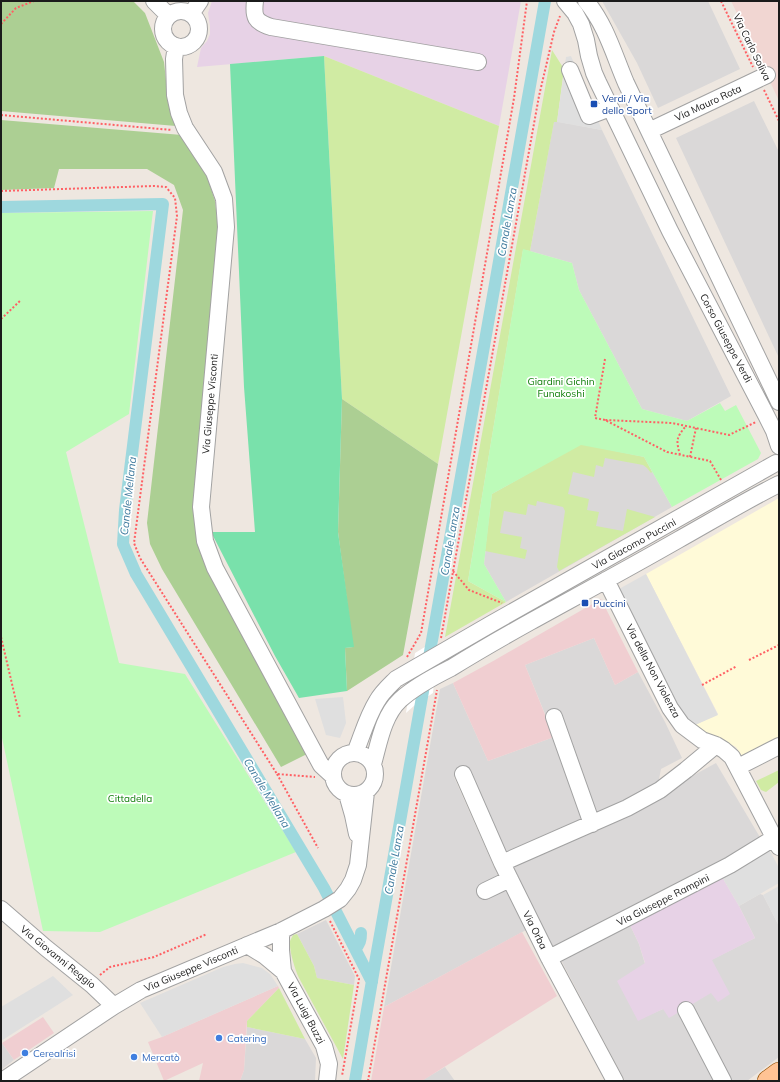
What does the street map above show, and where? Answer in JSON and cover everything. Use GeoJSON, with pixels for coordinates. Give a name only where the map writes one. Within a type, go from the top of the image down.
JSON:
{"type":"FeatureCollection","features":[{"type":"Feature","properties":{"kind":"main road"},"geometry":{"type":"LineString","coordinates":[[768,1081],[779,1073]]}},
{"type":"Feature","properties":{"kind":"street"},"geometry":{"type":"LineString","coordinates":[[154,1],[168,16]]}},
{"type":"Feature","properties":{"kind":"street"},"geometry":{"type":"LineString","coordinates":[[255,1],[254,12],[256,18],[262,24],[271,28],[478,62]]}},
{"type":"Feature","properties":{"kind":"street","name":"Corso Giuseppe Verdi"},"geometry":{"type":"LineString","coordinates":[[586,1],[605,32],[626,83],[779,402]]}},
{"type":"Feature","properties":{"kind":"street","name":"Corso Giuseppe Verdi"},"geometry":{"type":"LineString","coordinates":[[563,5],[575,13],[581,24],[594,73],[607,101],[670,231],[774,431],[779,446]]}},
{"type":"Feature","properties":{"kind":"street"},"geometry":{"type":"LineString","coordinates":[[196,8],[196,18],[199,30],[194,42],[182,47],[171,44],[164,36],[163,30],[165,20],[174,12],[196,8]]}},
{"type":"Feature","properties":{"kind":"street","name":"Via Giuseppe Visconti"},"geometry":{"type":"LineString","coordinates":[[176,46],[174,59],[175,95],[179,113],[185,128],[214,172],[224,199],[226,227],[201,507],[205,541],[215,568],[321,765],[334,778]]}},
{"type":"Feature","properties":{"kind":"street"},"geometry":{"type":"LineString","coordinates":[[570,70],[589,116],[626,83]]}},
{"type":"Feature","properties":{"kind":"street","name":"Via Mauro Rota"},"geometry":{"type":"LineString","coordinates":[[649,131],[763,77]]}},
{"type":"Feature","properties":{"kind":"street"},"geometry":{"type":"LineString","coordinates":[[670,231],[692,220]]}},
{"type":"Feature","properties":{"kind":"street","name":"Via Giacomo Puccini"},"geometry":{"type":"LineString","coordinates":[[348,756],[377,700],[396,679],[508,614],[778,463]]}},
{"type":"Feature","properties":{"kind":"street","name":"Via Giacomo Puccini"},"geometry":{"type":"LineString","coordinates":[[373,764],[380,737],[393,708],[409,693],[500,639],[758,494],[779,484]]}},
{"type":"Feature","properties":{"kind":"street","name":"Via della Non Violenza"},"geometry":{"type":"LineString","coordinates":[[606,580],[670,708],[682,726],[702,740],[716,745],[732,757],[777,842]]}},
{"type":"Feature","properties":{"kind":"street"},"geometry":{"type":"LineString","coordinates":[[491,624],[500,639]]}},
{"type":"Feature","properties":{"kind":"street"},"geometry":{"type":"LineString","coordinates":[[554,717],[592,824]]}},
{"type":"Feature","properties":{"kind":"street"},"geometry":{"type":"LineString","coordinates":[[502,863],[627,808],[660,790],[716,745]]}},
{"type":"Feature","properties":{"kind":"street"},"geometry":{"type":"LineString","coordinates":[[738,767],[779,746]]}},
{"type":"Feature","properties":{"kind":"street"},"geometry":{"type":"LineString","coordinates":[[312,747],[325,756],[362,755],[368,758],[373,764],[375,776],[371,788],[366,792],[353,795],[347,794],[336,785],[334,770],[336,764],[348,756]]}},
{"type":"Feature","properties":{"kind":"street","name":"Via Orba"},"geometry":{"type":"LineString","coordinates":[[464,774],[502,863],[549,958],[616,1081]]}},
{"type":"Feature","properties":{"kind":"street","name":"Via Giuseppe Visconti"},"geometry":{"type":"LineString","coordinates":[[2,1081],[114,1006],[141,990],[281,931],[340,899],[354,880],[358,866],[366,792]]}},
{"type":"Feature","properties":{"kind":"street","name":"Via Giuseppe Visconti"},"geometry":{"type":"LineString","coordinates":[[347,794],[353,815],[359,850]]}},
{"type":"Feature","properties":{"kind":"street","name":"Via Giuseppe Rampini"},"geometry":{"type":"LineString","coordinates":[[549,958],[777,842]]}},
{"type":"Feature","properties":{"kind":"street"},"geometry":{"type":"LineString","coordinates":[[485,891],[510,879]]}},
{"type":"Feature","properties":{"kind":"street","name":"Via Giovanni Reggio"},"geometry":{"type":"LineString","coordinates":[[1,909],[46,948],[90,982],[114,1006]]}},
{"type":"Feature","properties":{"kind":"street","name":"Via Luigi Buzzi"},"geometry":{"type":"LineString","coordinates":[[281,931],[280,950],[283,970],[324,1046],[329,1064],[328,1081]]}},
{"type":"Feature","properties":{"kind":"street","name":"Via Luigi Buzzi"},"geometry":{"type":"LineString","coordinates":[[247,945],[265,956],[283,970]]}},
{"type":"Feature","properties":{"kind":"street"},"geometry":{"type":"LineString","coordinates":[[686,1010],[723,1081]]}},
{"type":"Feature","properties":{"kind":"path"},"geometry":{"type":"LineString","coordinates":[[1,24],[16,8],[34,1]]}},
{"type":"Feature","properties":{"kind":"path"},"geometry":{"type":"LineString","coordinates":[[410,671],[407,656],[421,633],[514,98],[527,1]]}},
{"type":"Feature","properties":{"kind":"path","name":"Via Carlo Soliva"},"geometry":{"type":"LineString","coordinates":[[722,1],[763,77],[779,121]]}},
{"type":"Feature","properties":{"kind":"path"},"geometry":{"type":"LineString","coordinates":[[438,654],[539,96],[554,32],[563,5]]}},
{"type":"Feature","properties":{"kind":"path"},"geometry":{"type":"LineString","coordinates":[[1,115],[178,130],[185,128]]}},
{"type":"Feature","properties":{"kind":"path"},"geometry":{"type":"LineString","coordinates":[[1,191],[154,186],[166,187],[175,198],[177,216],[134,543],[140,558],[276,774],[318,848]]}},
{"type":"Feature","properties":{"kind":"path"},"geometry":{"type":"LineString","coordinates":[[1,319],[21,300]]}},
{"type":"Feature","properties":{"kind":"path"},"geometry":{"type":"LineString","coordinates":[[605,359],[594,418],[605,420],[672,423],[728,435],[756,422]]}},
{"type":"Feature","properties":{"kind":"path"},"geometry":{"type":"LineString","coordinates":[[605,420],[667,452],[710,462],[728,491]]}},
{"type":"Feature","properties":{"kind":"path"},"geometry":{"type":"LineString","coordinates":[[680,455],[677,443],[679,434],[686,426]]}},
{"type":"Feature","properties":{"kind":"path"},"geometry":{"type":"LineString","coordinates":[[690,457],[696,428]]}},
{"type":"Feature","properties":{"kind":"path"},"geometry":{"type":"LineString","coordinates":[[453,571],[469,590],[501,602],[508,614]]}},
{"type":"Feature","properties":{"kind":"path"},"geometry":{"type":"LineString","coordinates":[[1,637],[20,718]]}},
{"type":"Feature","properties":{"kind":"path"},"geometry":{"type":"LineString","coordinates":[[749,660],[779,645]]}},
{"type":"Feature","properties":{"kind":"path"},"geometry":{"type":"LineString","coordinates":[[702,685],[737,666]]}},
{"type":"Feature","properties":{"kind":"path"},"geometry":{"type":"LineString","coordinates":[[368,1081],[437,676]]}},
{"type":"Feature","properties":{"kind":"path"},"geometry":{"type":"LineString","coordinates":[[276,774],[334,778]]}},
{"type":"Feature","properties":{"kind":"path"},"geometry":{"type":"LineString","coordinates":[[324,909],[359,979],[342,1081]]}},
{"type":"Feature","properties":{"kind":"path"},"geometry":{"type":"LineString","coordinates":[[90,982],[110,967],[154,957],[207,934]]}},
{"type":"Feature","properties":{"kind":"shaded area"},"geometry":{"type":"Polygon","coordinates":[[[212,1],[521,1],[499,126],[324,56],[197,67],[201,48],[207,41],[210,34],[208,13],[212,1]]]}},
{"type":"Feature","properties":{"kind":"shaded area"},"geometry":{"type":"Polygon","coordinates":[[[602,1],[708,1],[740,69],[658,108],[637,63],[602,1]]]}},
{"type":"Feature","properties":{"kind":"shaded area"},"geometry":{"type":"Polygon","coordinates":[[[731,1],[779,1],[779,101],[767,75],[731,1]]]}},
{"type":"Feature","properties":{"kind":"shaded area"},"geometry":{"type":"Polygon","coordinates":[[[571,56],[602,130],[557,122],[566,57],[571,56]]]}},
{"type":"Feature","properties":{"kind":"shaded area"},"geometry":{"type":"Polygon","coordinates":[[[754,101],[779,152],[779,358],[676,138],[754,101]]]}},
{"type":"Feature","properties":{"kind":"shaded area"},"geometry":{"type":"Polygon","coordinates":[[[554,121],[602,130],[731,396],[687,421],[642,409],[579,290],[572,263],[530,251],[554,121]]]}},
{"type":"Feature","properties":{"kind":"shaded area"},"geometry":{"type":"Polygon","coordinates":[[[581,444],[644,457],[672,507],[506,602],[484,564],[492,494],[581,444]]]}},
{"type":"Feature","properties":{"kind":"shaded area"},"geometry":{"type":"Polygon","coordinates":[[[779,498],[779,737],[742,756],[736,747],[717,737],[706,734],[695,725],[718,714],[646,574],[779,498]]]}},
{"type":"Feature","properties":{"kind":"shaded area"},"geometry":{"type":"Polygon","coordinates":[[[646,574],[718,715],[695,725],[681,714],[619,589],[646,574]]]}},
{"type":"Feature","properties":{"kind":"shaded area"},"geometry":{"type":"Polygon","coordinates":[[[601,599],[638,672],[615,685],[594,638],[525,665],[554,737],[488,761],[453,683],[601,599]]]}},
{"type":"Feature","properties":{"kind":"shaded area"},"geometry":{"type":"Polygon","coordinates":[[[594,638],[615,685],[638,672],[665,722],[682,758],[661,769],[658,784],[597,816],[547,719],[525,665],[594,638]]]}},
{"type":"Feature","properties":{"kind":"shaded area"},"geometry":{"type":"Polygon","coordinates":[[[453,683],[488,761],[554,737],[586,821],[506,856],[468,770],[454,777],[498,876],[528,929],[384,1007],[440,689],[453,683]]]}},
{"type":"Feature","properties":{"kind":"shaded area"},"geometry":{"type":"Polygon","coordinates":[[[343,697],[346,723],[340,738],[326,735],[315,699],[343,697]]]}},
{"type":"Feature","properties":{"kind":"shaded area"},"geometry":{"type":"Polygon","coordinates":[[[716,763],[761,839],[726,860],[552,948],[512,864],[628,811],[716,763]]]}},
{"type":"Feature","properties":{"kind":"shaded area"},"geometry":{"type":"Polygon","coordinates":[[[769,849],[779,868],[779,883],[739,906],[722,877],[769,849]]]}},
{"type":"Feature","properties":{"kind":"shaded area"},"geometry":{"type":"Polygon","coordinates":[[[722,877],[755,938],[712,960],[730,994],[718,1002],[711,993],[669,1018],[663,1009],[638,1021],[617,981],[645,963],[639,944],[630,925],[722,877]]]}},
{"type":"Feature","properties":{"kind":"shaded area"},"geometry":{"type":"Polygon","coordinates":[[[779,886],[779,926],[763,895],[779,886]]]}},
{"type":"Feature","properties":{"kind":"shaded area"},"geometry":{"type":"Polygon","coordinates":[[[760,894],[763,895],[779,926],[779,1057],[747,1081],[731,1081],[688,1006],[711,992],[711,960],[755,938],[739,906],[760,894]]]}},
{"type":"Feature","properties":{"kind":"shaded area"},"geometry":{"type":"Polygon","coordinates":[[[326,920],[355,976],[354,985],[317,978],[314,966],[297,934],[326,920]]]}},
{"type":"Feature","properties":{"kind":"shaded area"},"geometry":{"type":"Polygon","coordinates":[[[630,925],[639,944],[645,964],[638,1020],[663,1009],[682,1010],[719,1081],[625,1081],[561,960],[630,925]]]}},
{"type":"Feature","properties":{"kind":"shaded area"},"geometry":{"type":"Polygon","coordinates":[[[522,932],[557,996],[422,1081],[371,1081],[384,1007],[522,932]]]}},
{"type":"Feature","properties":{"kind":"shaded area"},"geometry":{"type":"Polygon","coordinates":[[[243,963],[262,968],[270,974],[278,986],[162,1037],[140,1003],[223,967],[243,963]]]}},
{"type":"Feature","properties":{"kind":"shaded area"},"geometry":{"type":"Polygon","coordinates":[[[53,976],[73,995],[1,1041],[1,1007],[53,976]]]}},
{"type":"Feature","properties":{"kind":"shaded area"},"geometry":{"type":"Polygon","coordinates":[[[278,986],[279,988],[247,1021],[244,1070],[240,1081],[199,1081],[203,1063],[164,1081],[148,1042],[278,986]]]}},
{"type":"Feature","properties":{"kind":"shaded area"},"geometry":{"type":"Polygon","coordinates":[[[43,1017],[54,1033],[14,1060],[2,1043],[43,1017]]]}},
{"type":"Feature","properties":{"kind":"shaded area"},"geometry":{"type":"Polygon","coordinates":[[[247,1027],[305,1039],[316,1058],[315,1081],[240,1081],[244,1070],[247,1027]]]}},
{"type":"Feature","properties":{"kind":"shaded area"},"geometry":{"type":"Polygon","coordinates":[[[1,1043],[14,1060],[1,1070],[1,1043]]]}},
{"type":"Feature","properties":{"kind":"shaded area"},"geometry":{"type":"Polygon","coordinates":[[[445,1067],[455,1081],[421,1081],[445,1067]]]}},
{"type":"Feature","properties":{"kind":"green space"},"geometry":{"type":"Polygon","coordinates":[[[1,1],[133,1],[145,13],[164,62],[168,99],[176,126],[1,111],[1,1]]]}},
{"type":"Feature","properties":{"kind":"green space"},"geometry":{"type":"Polygon","coordinates":[[[552,50],[564,69],[557,122],[554,122],[530,251],[523,250],[468,581],[506,602],[445,637],[552,50]]]}},
{"type":"Feature","properties":{"kind":"green space"},"geometry":{"type":"Polygon","coordinates":[[[324,56],[499,126],[438,464],[342,399],[324,56]]]}},
{"type":"Feature","properties":{"kind":"green space"},"geometry":{"type":"Polygon","coordinates":[[[324,56],[342,399],[338,532],[354,647],[345,648],[347,691],[299,698],[275,656],[211,532],[255,532],[244,387],[230,64],[324,56]]]}},
{"type":"Feature","properties":{"kind":"green space"},"geometry":{"type":"Polygon","coordinates":[[[1,120],[182,135],[207,176],[215,201],[218,228],[197,543],[311,752],[281,767],[162,569],[150,544],[147,523],[183,210],[174,185],[147,169],[59,169],[54,188],[1,190],[1,120]]]}},
{"type":"Feature","properties":{"kind":"green space","name":"Cittadella"},"geometry":{"type":"Polygon","coordinates":[[[153,211],[129,414],[66,452],[119,663],[185,674],[296,852],[100,932],[43,931],[1,733],[1,213],[153,211]]]}},
{"type":"Feature","properties":{"kind":"green space","name":"Giardini Gichin Funakoshi"},"geometry":{"type":"Polygon","coordinates":[[[523,249],[572,263],[579,290],[642,409],[687,421],[720,403],[725,411],[736,405],[761,453],[758,459],[672,507],[644,457],[581,445],[492,494],[484,564],[506,602],[468,581],[523,249]]]}},
{"type":"Feature","properties":{"kind":"green space"},"geometry":{"type":"Polygon","coordinates":[[[342,399],[438,464],[403,655],[347,691],[345,648],[353,647],[338,532],[342,399]]]}},
{"type":"Feature","properties":{"kind":"green space"},"geometry":{"type":"Polygon","coordinates":[[[581,444],[644,457],[652,472],[651,473],[643,465],[605,458],[603,467],[596,465],[594,477],[573,472],[568,494],[589,499],[587,510],[599,512],[596,526],[623,531],[627,509],[655,517],[559,571],[557,567],[565,511],[563,507],[537,501],[536,506],[528,504],[526,515],[504,511],[500,533],[522,537],[520,548],[527,550],[525,559],[485,551],[492,494],[581,444]]]}},
{"type":"Feature","properties":{"kind":"green space"},"geometry":{"type":"Polygon","coordinates":[[[779,770],[779,782],[766,792],[761,790],[756,781],[779,770]]]}},
{"type":"Feature","properties":{"kind":"green space"},"geometry":{"type":"Polygon","coordinates":[[[297,934],[314,966],[317,978],[354,985],[343,1059],[296,970],[291,955],[290,941],[293,935],[297,934]]]}},
{"type":"Feature","properties":{"kind":"green space"},"geometry":{"type":"Polygon","coordinates":[[[279,988],[305,1039],[247,1027],[247,1021],[279,988]]]}},
{"type":"Feature","properties":{"kind":"pier"},"geometry":{"type":"Polygon","coordinates":[[[438,639],[433,693],[406,713],[415,653],[438,639]]]}},
{"type":"Feature","properties":{"kind":"waterway","name":"Canale Lanza"},"geometry":{"type":"LineString","coordinates":[[355,1081],[545,1]]}},
{"type":"Feature","properties":{"kind":"waterway","name":"Canale Mellana"},"geometry":{"type":"LineString","coordinates":[[1,207],[163,204],[125,510],[123,544],[136,574],[324,888],[372,982]]}},
{"type":"Feature","properties":{"kind":"waterway"},"geometry":{"type":"LineString","coordinates":[[355,949],[360,942],[361,933]]}},
{"type":"Feature","properties":{"kind":"place","name":"Verdi / Via dello Sport"},"geometry":{"type":"Point","coordinates":[594,104]}},
{"type":"Feature","properties":{"kind":"place","name":"Puccini"},"geometry":{"type":"Point","coordinates":[585,603]}},
{"type":"Feature","properties":{"kind":"place","name":"Catering"},"geometry":{"type":"Point","coordinates":[219,1038]}},
{"type":"Feature","properties":{"kind":"place","name":"Cerealrisi"},"geometry":{"type":"Point","coordinates":[25,1053]}},
{"type":"Feature","properties":{"kind":"place","name":"Mercatò"},"geometry":{"type":"Point","coordinates":[134,1057]}}]}
